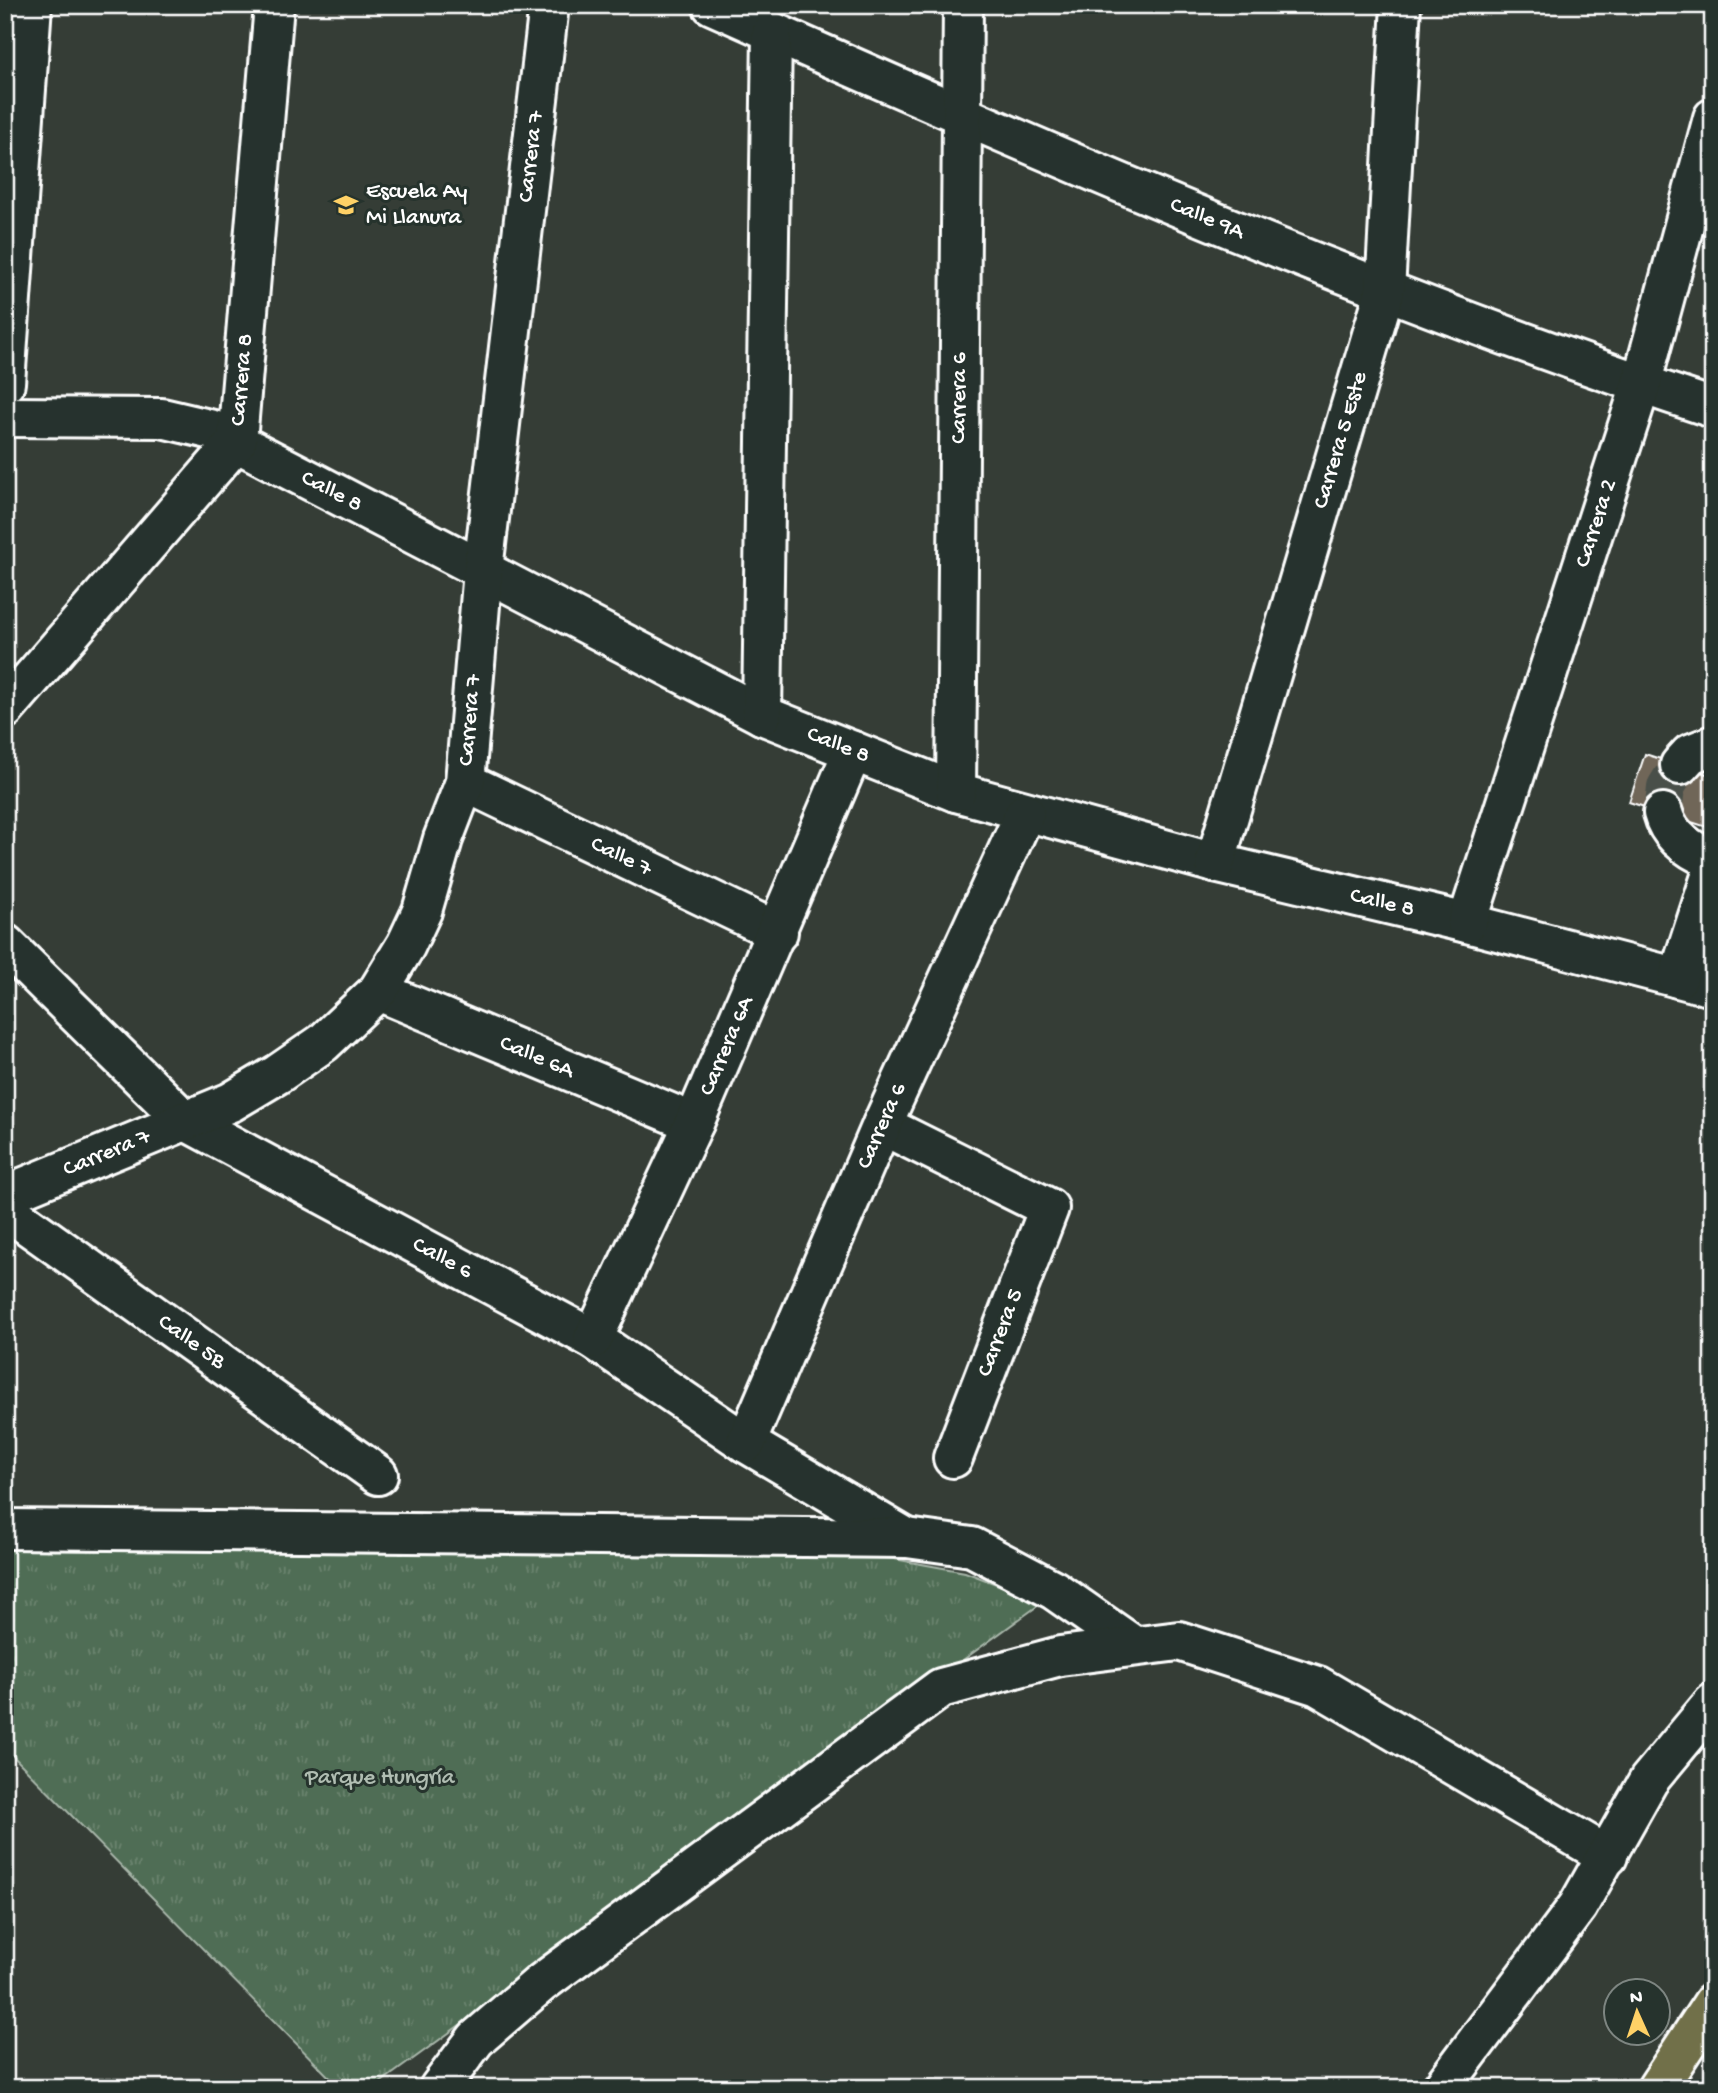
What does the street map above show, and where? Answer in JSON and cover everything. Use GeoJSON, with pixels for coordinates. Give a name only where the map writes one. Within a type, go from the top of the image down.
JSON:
{"type":"FeatureCollection","features":[{"type":"Feature","properties":{"kind":"highway"},"geometry":{"type":"LineString","coordinates":[[1657,2088],[1713,2003]]}},
{"type":"Feature","properties":{"kind":"street"},"geometry":{"type":"LineString","coordinates":[[5,383],[11,235],[32,5]]}},
{"type":"Feature","properties":{"kind":"street","name":"Carrera 8"},"geometry":{"type":"LineString","coordinates":[[5,709],[237,441],[274,5]]}},
{"type":"Feature","properties":{"kind":"street","name":"Carrera 7"},"geometry":{"type":"LineString","coordinates":[[5,1195],[231,1102],[278,1074],[323,1043],[378,991],[406,945],[422,911],[443,839],[465,782],[483,570],[549,5]]}},
{"type":"Feature","properties":{"kind":"street","name":"Calle 9A"},"geometry":{"type":"LineString","coordinates":[[712,5],[964,119],[1385,290],[1641,385],[1713,408]]}},
{"type":"Feature","properties":{"kind":"street","name":"Carrera 6"},"geometry":{"type":"LineString","coordinates":[[956,792],[963,5]]}},
{"type":"Feature","properties":{"kind":"street","name":"Carrera 5 Este"},"geometry":{"type":"LineString","coordinates":[[1215,863],[1385,290],[1401,5]]}},
{"type":"Feature","properties":{"kind":"street"},"geometry":{"type":"LineString","coordinates":[[762,715],[772,32]]}},
{"type":"Feature","properties":{"kind":"street","name":"Carrera 2"},"geometry":{"type":"LineString","coordinates":[[1467,923],[1641,385],[1713,118]]}},
{"type":"Feature","properties":{"kind":"street","name":"Calle 8"},"geometry":{"type":"LineString","coordinates":[[5,417],[162,418],[188,422],[237,441],[762,715],[956,792],[1215,863],[1467,923],[1695,983]]}},
{"type":"Feature","properties":{"kind":"street"},"geometry":{"type":"LineString","coordinates":[[1680,765],[1690,754],[1713,745]]}},
{"type":"Feature","properties":{"kind":"street","name":"Carrera 6A"},"geometry":{"type":"LineString","coordinates":[[593,1339],[694,1124],[853,751]]}},
{"type":"Feature","properties":{"kind":"street","name":"Calle 7"},"geometry":{"type":"LineString","coordinates":[[465,782],[778,932]]}},
{"type":"Feature","properties":{"kind":"street","name":"Carrera 6"},"geometry":{"type":"LineString","coordinates":[[746,1443],[882,1125],[1026,813]]}},
{"type":"Feature","properties":{"kind":"street"},"geometry":{"type":"LineString","coordinates":[[1663,813],[1666,826],[1675,837],[1713,860]]}},
{"type":"Feature","properties":{"kind":"street"},"geometry":{"type":"LineString","coordinates":[[1695,983],[1713,870]]}},
{"type":"Feature","properties":{"kind":"street","name":"Calle 6"},"geometry":{"type":"LineString","coordinates":[[5,944],[184,1120],[593,1339],[746,1443],[907,1538]]}},
{"type":"Feature","properties":{"kind":"street","name":"Calle 6A"},"geometry":{"type":"LineString","coordinates":[[378,991],[694,1124]]}},
{"type":"Feature","properties":{"kind":"street","name":"Carrera 5"},"geometry":{"type":"LineString","coordinates":[[882,1125],[1049,1208],[953,1458]]}},
{"type":"Feature","properties":{"kind":"street","name":"Calle 5B"},"geometry":{"type":"LineString","coordinates":[[5,1209],[378,1475]]}},
{"type":"Feature","properties":{"kind":"street"},"geometry":{"type":"LineString","coordinates":[[5,1529],[907,1538],[972,1547],[1055,1590],[1134,1646]]}},
{"type":"Feature","properties":{"kind":"street"},"geometry":{"type":"LineString","coordinates":[[439,2088],[477,2039],[540,1984],[941,1688],[1060,1656],[1179,1641],[1318,1686],[1608,1856]]}},
{"type":"Feature","properties":{"kind":"street"},"geometry":{"type":"LineString","coordinates":[[1442,2088],[1578,1906],[1649,1780],[1713,1703]]}},
{"type":"Feature","properties":{"kind":"green space","name":"Parque Hungría"},"geometry":{"type":"Polygon","coordinates":[[[5,1529],[769,1536],[965,1572],[1043,1602],[373,2088],[340,2088],[5,1748],[5,1529]]]}},
{"type":"Feature","properties":{"kind":"building"},"geometry":{"type":"Polygon","coordinates":[[[1645,754],[1713,776],[1713,829],[1629,802],[1645,754]]]}},
{"type":"Feature","properties":{"kind":"tunnel"},"geometry":{"type":"LineString","coordinates":[[1663,813],[1666,787],[1680,765]]}},
{"type":"Feature","properties":{"kind":"place","name":"Escuela Ay Mi Llanura"},"geometry":{"type":"Point","coordinates":[346,205]}}]}
